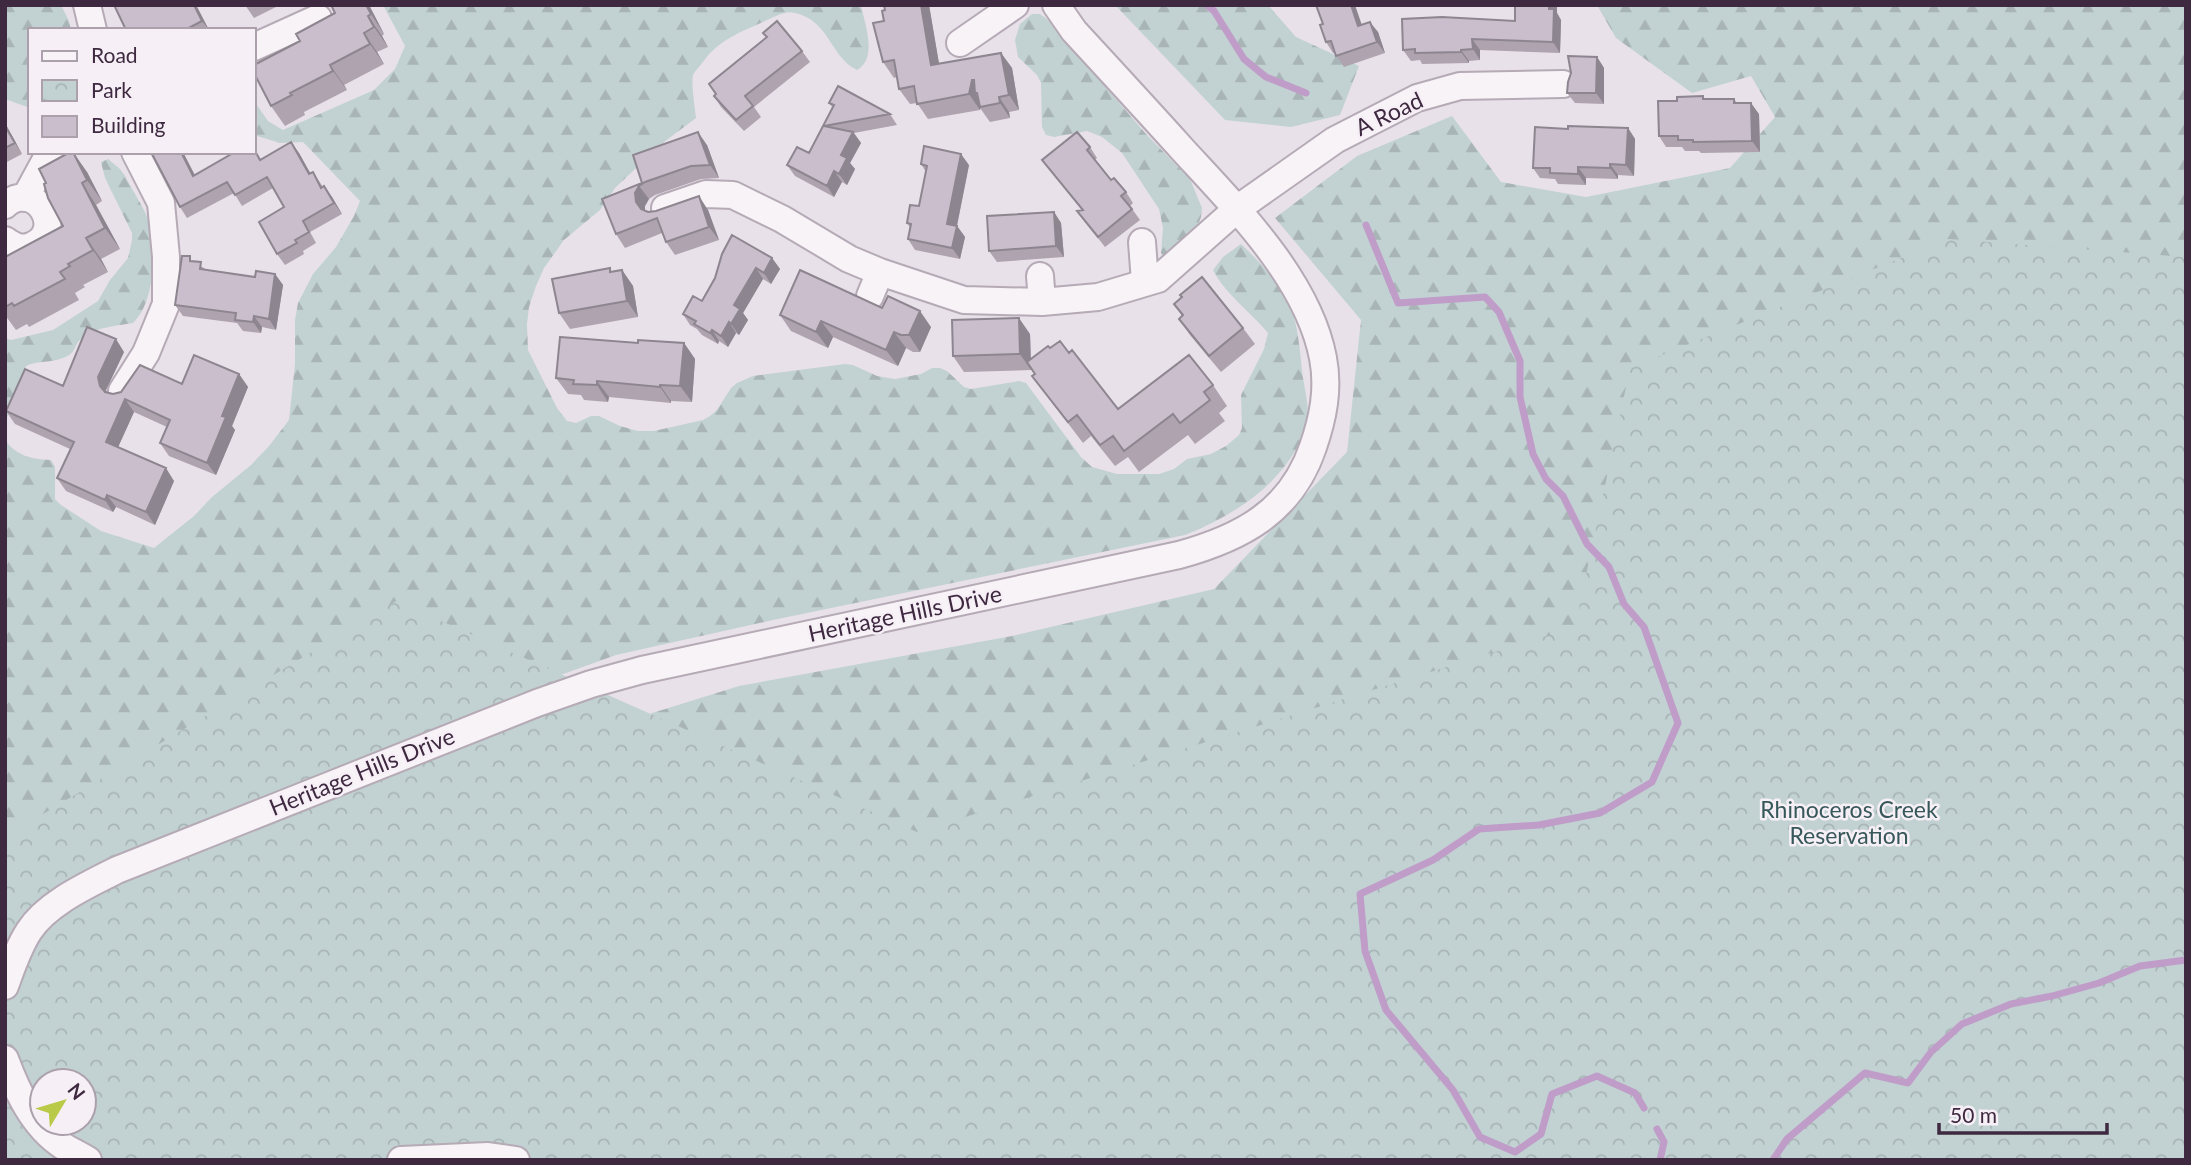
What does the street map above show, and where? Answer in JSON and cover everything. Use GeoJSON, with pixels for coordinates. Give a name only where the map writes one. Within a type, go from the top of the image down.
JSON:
{"type":"FeatureCollection","features":[{"type":"Feature","properties":{"kind":"street"},"geometry":{"type":"LineString","coordinates":[[87,5],[93,28]]}},
{"type":"Feature","properties":{"kind":"street"},"geometry":{"type":"LineString","coordinates":[[960,43],[1015,5]]}},
{"type":"Feature","properties":{"kind":"street","name":"Heritage Hills Drive"},"geometry":{"type":"LineString","coordinates":[[5,986],[30,929],[56,904],[85,886],[130,865],[537,703],[642,670],[1179,555],[1211,546],[1244,531],[1268,515],[1291,491],[1308,462],[1320,427],[1326,393],[1323,358],[1312,324],[1297,290],[1237,209],[1074,31],[1056,5]]}},
{"type":"Feature","properties":{"kind":"street"},"geometry":{"type":"LineString","coordinates":[[256,46],[318,18]]}},
{"type":"Feature","properties":{"kind":"street","name":"A Road"},"geometry":{"type":"LineString","coordinates":[[660,210],[735,187],[849,259],[875,284],[964,300],[1041,289],[1098,297],[1158,279],[1237,209],[1335,140],[1418,98],[1460,86],[1563,84]]}},
{"type":"Feature","properties":{"kind":"street"},"geometry":{"type":"LineString","coordinates":[[15,202],[49,154]]}},
{"type":"Feature","properties":{"kind":"street"},"geometry":{"type":"LineString","coordinates":[[122,391],[146,353],[166,304],[166,257],[161,203],[136,154]]}},
{"type":"Feature","properties":{"kind":"street"},"geometry":{"type":"LineString","coordinates":[[5,240],[16,247],[25,248],[33,245],[44,234],[47,219],[45,211],[33,200],[15,202]]}},
{"type":"Feature","properties":{"kind":"street"},"geometry":{"type":"LineString","coordinates":[[1142,242],[1145,282]]}},
{"type":"Feature","properties":{"kind":"street"},"geometry":{"type":"LineString","coordinates":[[5,1059],[17,1090],[36,1120],[61,1145],[88,1160]]}},
{"type":"Feature","properties":{"kind":"street"},"geometry":{"type":"LineString","coordinates":[[401,1160],[488,1156],[516,1160]]}},
{"type":"Feature","properties":{"kind":"green space"},"geometry":{"type":"Polygon","coordinates":[[[5,5],[61,5],[71,28],[28,28],[28,107],[5,99],[5,5]]]}},
{"type":"Feature","properties":{"kind":"green space"},"geometry":{"type":"Polygon","coordinates":[[[383,5],[861,5],[869,49],[863,65],[857,70],[841,57],[816,23],[791,12],[747,29],[716,48],[693,75],[696,118],[664,142],[615,188],[600,210],[564,240],[544,268],[529,307],[528,350],[557,408],[567,421],[576,423],[591,416],[599,416],[638,431],[654,431],[703,420],[717,410],[731,388],[753,376],[845,364],[877,376],[895,379],[940,368],[964,387],[971,389],[1019,381],[1026,383],[1081,457],[1092,467],[1117,474],[1159,474],[1174,469],[1187,459],[1211,454],[1226,446],[1239,435],[1242,428],[1241,395],[1264,349],[1268,333],[1224,287],[1213,270],[1223,257],[1241,244],[1276,281],[1291,307],[1307,404],[1308,417],[1303,436],[1287,463],[1262,490],[1234,511],[1185,535],[616,655],[309,766],[5,917],[5,440],[14,450],[25,456],[51,460],[55,467],[55,499],[61,505],[101,531],[154,548],[251,465],[289,420],[298,303],[313,274],[336,247],[360,201],[303,142],[280,143],[256,136],[256,104],[268,121],[283,130],[374,90],[395,69],[405,46],[383,5]]]}},
{"type":"Feature","properties":{"kind":"green space"},"geometry":{"type":"Polygon","coordinates":[[[1115,5],[1268,5],[1296,37],[1359,66],[1340,115],[1291,127],[1225,120],[1115,5]]]}},
{"type":"Feature","properties":{"kind":"green space","name":"Rhinoceros Creek Reservation"},"geometry":{"type":"Polygon","coordinates":[[[1597,5],[2186,5],[2186,771],[579,1160],[98,1083],[98,1069],[457,774],[739,686],[1012,636],[1214,589],[1347,452],[1361,320],[1275,218],[1357,156],[1452,116],[1501,182],[1586,197],[1730,168],[1775,117],[1751,76],[1692,93],[1616,38],[1597,5]]]}},
{"type":"Feature","properties":{"kind":"green space"},"geometry":{"type":"Polygon","coordinates":[[[1032,14],[1040,14],[1047,19],[1146,134],[1190,179],[1202,208],[1201,217],[1192,241],[1167,260],[1161,253],[1163,228],[1159,209],[1122,153],[1102,137],[1087,131],[1054,137],[1046,135],[1042,127],[1041,83],[1037,75],[1018,57],[1015,40],[1020,24],[1032,14]]]}},
{"type":"Feature","properties":{"kind":"green space"},"geometry":{"type":"Polygon","coordinates":[[[108,159],[125,176],[150,225],[153,262],[146,303],[133,323],[92,332],[81,339],[67,356],[26,366],[5,423],[5,338],[11,340],[53,330],[98,301],[110,280],[128,258],[132,233],[105,178],[101,162],[108,159]]]}},
{"type":"Feature","properties":{"kind":"green space","name":"Rhinoceros Creek Reservation"},"geometry":{"type":"Polygon","coordinates":[[[1948,239],[2186,257],[2186,1160],[5,1160],[5,837],[396,601],[917,832],[1575,627],[1630,368],[1948,239]]]}},
{"type":"Feature","properties":{"kind":"building"},"geometry":{"type":"Polygon","coordinates":[[[194,5],[202,21],[189,28],[125,28],[115,7],[194,5]]]}},
{"type":"Feature","properties":{"kind":"building"},"geometry":{"type":"Polygon","coordinates":[[[331,5],[366,5],[374,27],[364,33],[370,44],[330,65],[333,71],[271,106],[256,77],[256,64],[300,41],[296,34],[335,13],[331,5]]]}},
{"type":"Feature","properties":{"kind":"building"},"geometry":{"type":"Polygon","coordinates":[[[884,5],[921,5],[931,65],[1001,53],[1009,95],[999,97],[1000,103],[980,107],[972,80],[969,94],[917,104],[914,86],[899,89],[894,60],[883,62],[873,23],[884,21],[884,5]]]}},
{"type":"Feature","properties":{"kind":"building"},"geometry":{"type":"Polygon","coordinates":[[[1316,5],[1351,5],[1358,26],[1370,22],[1377,42],[1336,56],[1331,41],[1326,42],[1316,5]]]}},
{"type":"Feature","properties":{"kind":"building"},"geometry":{"type":"Polygon","coordinates":[[[1515,5],[1549,5],[1549,9],[1554,9],[1553,42],[1472,39],[1473,49],[1461,52],[1415,53],[1415,49],[1403,50],[1402,19],[1442,17],[1515,21],[1515,5]]]}},
{"type":"Feature","properties":{"kind":"building"},"geometry":{"type":"Polygon","coordinates":[[[777,21],[802,51],[745,96],[753,106],[736,120],[714,96],[716,94],[709,84],[767,37],[763,33],[777,21]]]}},
{"type":"Feature","properties":{"kind":"building"},"geometry":{"type":"Polygon","coordinates":[[[1568,56],[1597,57],[1596,93],[1567,93],[1571,73],[1568,56]]]}},
{"type":"Feature","properties":{"kind":"building"},"geometry":{"type":"Polygon","coordinates":[[[838,86],[890,114],[824,126],[853,132],[841,155],[847,158],[839,174],[834,171],[827,186],[787,165],[797,147],[809,153],[834,105],[829,103],[838,86]]]}},
{"type":"Feature","properties":{"kind":"building"},"geometry":{"type":"Polygon","coordinates":[[[1703,96],[1703,99],[1734,99],[1734,103],[1751,103],[1752,141],[1693,142],[1678,140],[1678,136],[1659,136],[1658,101],[1703,96]]]}},
{"type":"Feature","properties":{"kind":"building"},"geometry":{"type":"Polygon","coordinates":[[[5,126],[15,143],[5,148],[5,126]]]}},
{"type":"Feature","properties":{"kind":"building"},"geometry":{"type":"Polygon","coordinates":[[[1568,126],[1628,128],[1626,165],[1610,164],[1610,168],[1578,167],[1578,174],[1550,173],[1550,168],[1533,168],[1535,127],[1568,129],[1568,126]]]}},
{"type":"Feature","properties":{"kind":"building"},"geometry":{"type":"Polygon","coordinates":[[[698,132],[710,165],[691,166],[645,182],[635,193],[636,202],[641,209],[648,212],[699,196],[709,227],[666,242],[657,218],[616,234],[602,199],[642,183],[633,155],[698,132]]]}},
{"type":"Feature","properties":{"kind":"building"},"geometry":{"type":"Polygon","coordinates":[[[1077,132],[1090,147],[1087,150],[1111,180],[1114,178],[1126,192],[1121,196],[1132,209],[1098,237],[1077,211],[1083,210],[1042,160],[1077,132]]]}},
{"type":"Feature","properties":{"kind":"building"},"geometry":{"type":"Polygon","coordinates":[[[291,142],[309,174],[313,172],[321,188],[324,186],[334,203],[303,221],[309,232],[295,240],[297,243],[277,254],[259,222],[284,207],[267,177],[235,195],[227,182],[180,207],[152,154],[182,154],[193,176],[232,154],[256,153],[260,160],[291,142]]]}},
{"type":"Feature","properties":{"kind":"building"},"geometry":{"type":"Polygon","coordinates":[[[924,146],[961,154],[947,224],[957,226],[952,248],[908,239],[911,224],[907,223],[910,205],[919,206],[927,166],[921,164],[924,146]]]}},
{"type":"Feature","properties":{"kind":"building"},"geometry":{"type":"Polygon","coordinates":[[[66,154],[74,154],[87,180],[82,183],[105,228],[86,238],[93,250],[68,264],[70,266],[60,272],[65,279],[14,306],[12,303],[5,307],[5,257],[63,226],[48,198],[44,184],[46,183],[39,169],[66,154]]]}},
{"type":"Feature","properties":{"kind":"building"},"geometry":{"type":"Polygon","coordinates":[[[1054,212],[1056,246],[989,251],[987,216],[1054,212]]]}},
{"type":"Feature","properties":{"kind":"building"},"geometry":{"type":"Polygon","coordinates":[[[732,235],[772,258],[764,273],[756,268],[734,305],[740,309],[721,336],[694,324],[696,321],[683,314],[693,296],[702,301],[715,278],[722,254],[732,235]]]}},
{"type":"Feature","properties":{"kind":"building"},"geometry":{"type":"Polygon","coordinates":[[[182,256],[190,256],[190,261],[201,262],[200,269],[255,277],[256,271],[275,274],[269,319],[254,316],[253,322],[235,320],[236,313],[175,305],[182,256]]]}},
{"type":"Feature","properties":{"kind":"building"},"geometry":{"type":"Polygon","coordinates":[[[610,268],[610,272],[622,270],[627,301],[559,313],[552,279],[610,268]]]}},
{"type":"Feature","properties":{"kind":"building"},"geometry":{"type":"Polygon","coordinates":[[[800,270],[882,308],[888,296],[920,311],[909,335],[894,332],[886,350],[821,321],[816,332],[780,315],[800,270]]]}},
{"type":"Feature","properties":{"kind":"building"},"geometry":{"type":"Polygon","coordinates":[[[1202,277],[1243,328],[1209,356],[1179,319],[1183,315],[1174,304],[1182,297],[1180,295],[1202,277]]]}},
{"type":"Feature","properties":{"kind":"building"},"geometry":{"type":"Polygon","coordinates":[[[1019,318],[1020,354],[953,356],[952,320],[1019,318]]]}},
{"type":"Feature","properties":{"kind":"building"},"geometry":{"type":"Polygon","coordinates":[[[87,327],[116,339],[98,377],[105,392],[121,392],[140,365],[182,384],[194,355],[239,374],[222,416],[226,417],[207,463],[160,443],[170,420],[125,399],[106,442],[166,468],[146,512],[107,495],[105,500],[57,478],[74,442],[6,411],[25,369],[63,386],[87,327]]]}},
{"type":"Feature","properties":{"kind":"building"},"geometry":{"type":"Polygon","coordinates":[[[560,337],[638,343],[638,340],[684,343],[680,386],[660,387],[597,381],[597,385],[573,384],[574,380],[556,378],[560,337]]]}},
{"type":"Feature","properties":{"kind":"building"},"geometry":{"type":"Polygon","coordinates":[[[1060,341],[1069,353],[1072,350],[1118,409],[1189,355],[1213,385],[1204,392],[1210,400],[1180,423],[1173,414],[1124,451],[1113,436],[1100,445],[1077,415],[1068,422],[1032,376],[1035,374],[1027,362],[1048,346],[1050,348],[1060,341]]]}},
{"type":"Feature","properties":{"kind":"waterway"},"geometry":{"type":"LineString","coordinates":[[1207,5],[1214,11],[1244,59],[1266,77],[1306,93]]}},
{"type":"Feature","properties":{"kind":"waterway"},"geometry":{"type":"LineString","coordinates":[[1366,225],[1398,303],[1485,297],[1499,312],[1520,361],[1520,397],[1533,454],[1546,479],[1563,496],[1587,544],[1609,567],[1624,604],[1644,627],[1678,723],[1652,782],[1600,813],[1539,825],[1479,829],[1433,860],[1360,894],[1365,951],[1386,1010],[1453,1090],[1480,1137],[1515,1152],[1541,1134],[1552,1094],[1597,1076],[1635,1093],[1644,1108]]}},
{"type":"Feature","properties":{"kind":"waterway"},"geometry":{"type":"LineString","coordinates":[[1773,1160],[1787,1139],[1865,1073],[1908,1083],[1931,1052],[1962,1024],[2011,1004],[2099,983],[2140,966],[2186,960]]}},
{"type":"Feature","properties":{"kind":"waterway"},"geometry":{"type":"LineString","coordinates":[[1657,1129],[1664,1142],[1660,1160]]}}]}
